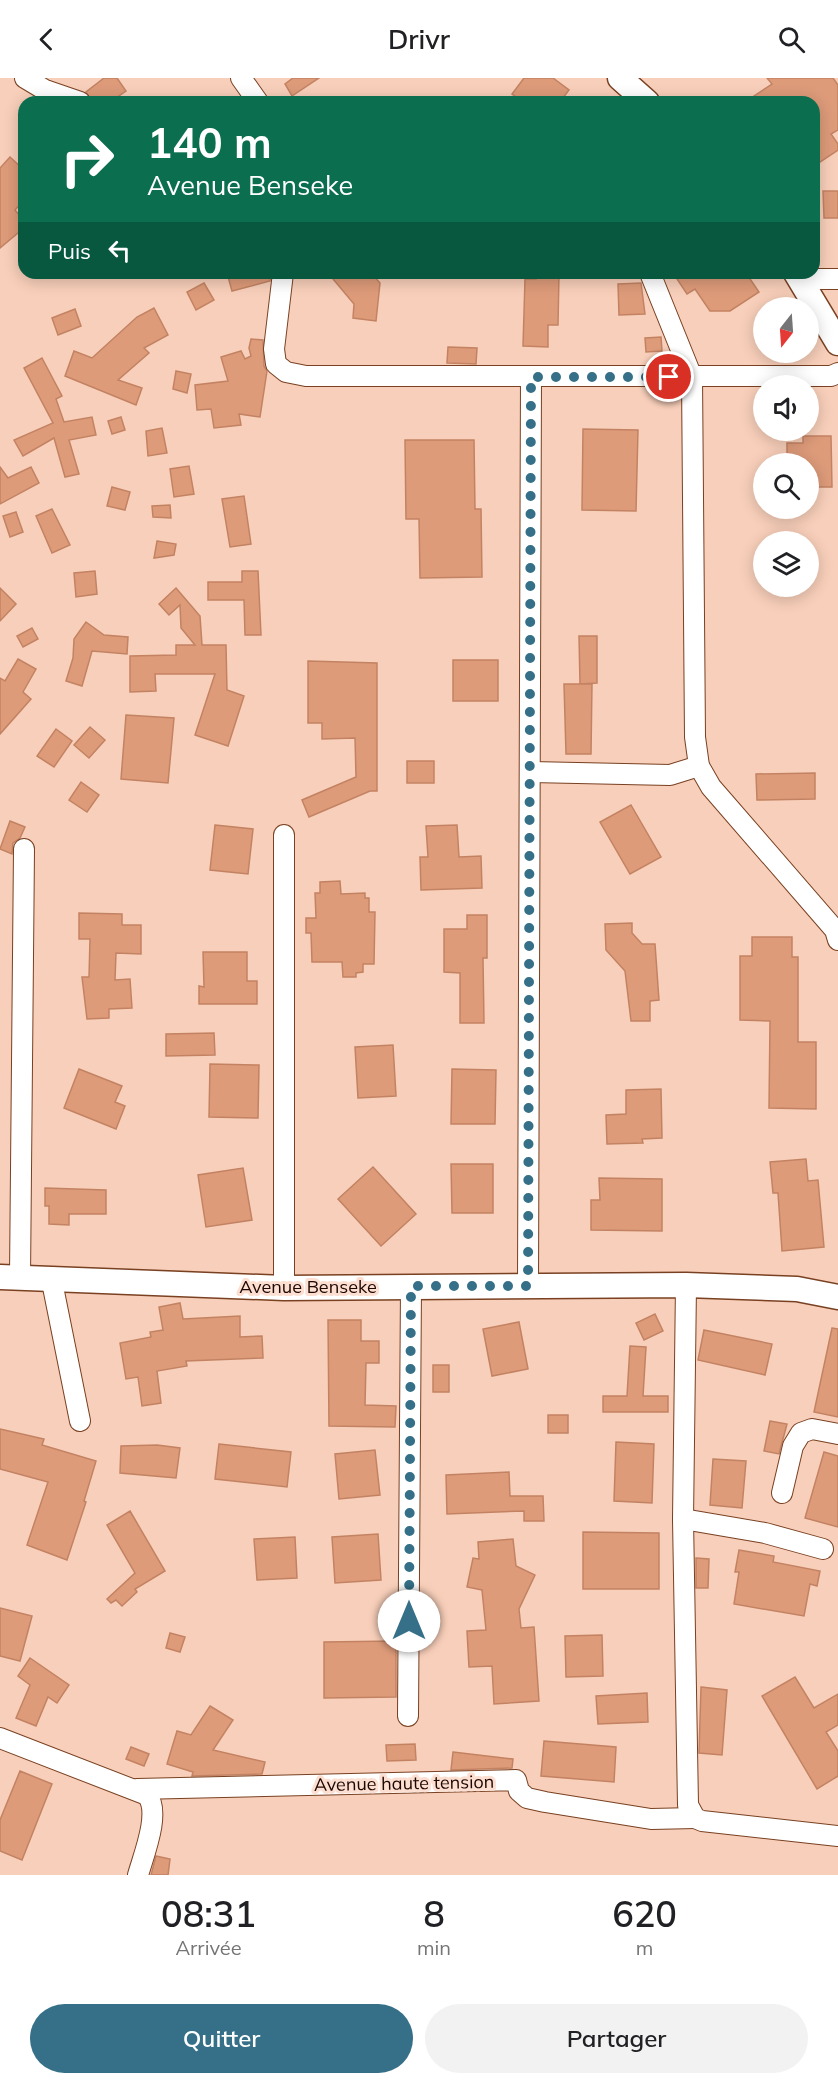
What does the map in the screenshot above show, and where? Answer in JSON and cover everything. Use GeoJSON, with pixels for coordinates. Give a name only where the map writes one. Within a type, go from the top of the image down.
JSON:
{"type":"FeatureCollection","features":[{"type":"Feature","properties":{"kind":"street"},"geometry":{"type":"LineString","coordinates":[[25,78],[45,90],[62,96]]}},
{"type":"Feature","properties":{"kind":"street"},"geometry":{"type":"LineString","coordinates":[[242,78],[254,96]]}},
{"type":"Feature","properties":{"kind":"street"},"geometry":{"type":"LineString","coordinates":[[820,278],[838,279]]}},
{"type":"Feature","properties":{"kind":"street"},"geometry":{"type":"LineString","coordinates":[[282,279],[274,349],[276,364],[286,372],[306,376],[692,377],[831,376],[838,373]]}},
{"type":"Feature","properties":{"kind":"street"},"geometry":{"type":"LineString","coordinates":[[652,279],[692,377],[695,737],[699,766],[711,787],[835,930],[838,939]]}},
{"type":"Feature","properties":{"kind":"street"},"geometry":{"type":"LineString","coordinates":[[800,279],[838,343]]}},
{"type":"Feature","properties":{"kind":"street"},"geometry":{"type":"LineString","coordinates":[[528,1286],[531,377]]}},
{"type":"Feature","properties":{"kind":"street"},"geometry":{"type":"LineString","coordinates":[[531,772],[670,775],[699,766]]}},
{"type":"Feature","properties":{"kind":"street"},"geometry":{"type":"LineString","coordinates":[[284,835],[284,1288]]}},
{"type":"Feature","properties":{"kind":"street"},"geometry":{"type":"LineString","coordinates":[[10,1277],[24,849]]}},
{"type":"Feature","properties":{"kind":"street","name":"Avenue Benseke"},"geometry":{"type":"LineString","coordinates":[[10,1277],[284,1288],[686,1285],[797,1289]]}},
{"type":"Feature","properties":{"kind":"street"},"geometry":{"type":"LineString","coordinates":[[51,1277],[80,1422]]}},
{"type":"Feature","properties":{"kind":"street"},"geometry":{"type":"LineString","coordinates":[[797,1289],[838,1280]]}},
{"type":"Feature","properties":{"kind":"street"},"geometry":{"type":"LineString","coordinates":[[686,1285],[683,1520],[688,1805],[703,1821]]}},
{"type":"Feature","properties":{"kind":"street"},"geometry":{"type":"LineString","coordinates":[[408,1716],[411,1286]]}},
{"type":"Feature","properties":{"kind":"street"},"geometry":{"type":"LineString","coordinates":[[797,1289],[838,1297]]}},
{"type":"Feature","properties":{"kind":"street"},"geometry":{"type":"LineString","coordinates":[[782,1493],[793,1446],[801,1433],[812,1429],[838,1434]]}},
{"type":"Feature","properties":{"kind":"street"},"geometry":{"type":"LineString","coordinates":[[683,1520],[765,1533],[823,1549]]}},
{"type":"Feature","properties":{"kind":"street"},"geometry":{"type":"LineString","coordinates":[[0,1738],[145,1795],[154,1813],[138,1875]]}},
{"type":"Feature","properties":{"kind":"street","name":"Avenue haute tension"},"geometry":{"type":"LineString","coordinates":[[145,1795],[516,1780],[519,1791],[527,1798],[545,1802],[643,1818],[703,1821],[838,1836]]}},
{"type":"Feature","properties":{"kind":"building"},"geometry":{"type":"Polygon","coordinates":[[[104,78],[117,78],[126,91],[119,96],[88,96],[86,92],[104,78]]]}},
{"type":"Feature","properties":{"kind":"building"},"geometry":{"type":"Polygon","coordinates":[[[293,78],[319,78],[292,96],[285,84],[293,78]]]}},
{"type":"Feature","properties":{"kind":"building"},"geometry":{"type":"Polygon","coordinates":[[[524,78],[553,78],[569,90],[564,96],[515,96],[512,94],[524,78]]]}},
{"type":"Feature","properties":{"kind":"building"},"geometry":{"type":"Polygon","coordinates":[[[767,78],[833,78],[838,85],[838,130],[831,134],[838,144],[838,150],[820,162],[820,96],[754,96],[772,84],[767,78]]]}},
{"type":"Feature","properties":{"kind":"building"},"geometry":{"type":"Polygon","coordinates":[[[10,157],[18,164],[18,207],[15,210],[18,214],[18,233],[0,248],[0,168],[10,157]]]}},
{"type":"Feature","properties":{"kind":"building"},"geometry":{"type":"Polygon","coordinates":[[[823,191],[838,191],[838,218],[824,218],[823,191]]]}},
{"type":"Feature","properties":{"kind":"building"},"geometry":{"type":"Polygon","coordinates":[[[229,279],[270,279],[270,281],[232,291],[229,279]]]}},
{"type":"Feature","properties":{"kind":"building"},"geometry":{"type":"Polygon","coordinates":[[[333,279],[376,279],[380,283],[376,321],[353,318],[354,304],[333,279]]]}},
{"type":"Feature","properties":{"kind":"building"},"geometry":{"type":"Polygon","coordinates":[[[525,279],[559,279],[558,325],[548,325],[548,347],[523,346],[525,279]]]}},
{"type":"Feature","properties":{"kind":"building"},"geometry":{"type":"Polygon","coordinates":[[[677,279],[750,279],[759,292],[730,311],[710,311],[695,289],[687,294],[677,279]]]}},
{"type":"Feature","properties":{"kind":"building"},"geometry":{"type":"Polygon","coordinates":[[[204,283],[214,300],[196,310],[187,292],[204,283]]]}},
{"type":"Feature","properties":{"kind":"building"},"geometry":{"type":"Polygon","coordinates":[[[641,283],[645,314],[619,315],[618,284],[641,283]]]}},
{"type":"Feature","properties":{"kind":"building"},"geometry":{"type":"Polygon","coordinates":[[[154,308],[168,335],[144,348],[149,353],[118,380],[142,388],[136,405],[65,376],[74,351],[92,358],[137,317],[154,308]]]}},
{"type":"Feature","properties":{"kind":"building"},"geometry":{"type":"Polygon","coordinates":[[[75,309],[81,326],[58,335],[52,318],[75,309]]]}},
{"type":"Feature","properties":{"kind":"building"},"geometry":{"type":"Polygon","coordinates":[[[661,337],[662,351],[646,352],[645,338],[661,337]]]}},
{"type":"Feature","properties":{"kind":"building"},"geometry":{"type":"Polygon","coordinates":[[[251,339],[263,340],[264,366],[267,371],[260,417],[239,414],[241,425],[214,428],[211,409],[197,410],[195,385],[228,381],[221,357],[241,351],[245,359],[251,356],[249,348],[251,339]]]}},
{"type":"Feature","properties":{"kind":"building"},"geometry":{"type":"Polygon","coordinates":[[[448,347],[477,348],[476,364],[447,363],[448,347]]]}},
{"type":"Feature","properties":{"kind":"building"},"geometry":{"type":"Polygon","coordinates":[[[42,358],[62,396],[56,399],[64,422],[92,417],[96,435],[69,440],[79,474],[65,477],[54,438],[23,456],[14,440],[53,423],[24,368],[42,358]]]}},
{"type":"Feature","properties":{"kind":"building"},"geometry":{"type":"Polygon","coordinates":[[[176,371],[191,374],[187,393],[173,389],[176,371]]]}},
{"type":"Feature","properties":{"kind":"building"},"geometry":{"type":"Polygon","coordinates":[[[121,417],[125,430],[112,434],[108,421],[121,417]]]}},
{"type":"Feature","properties":{"kind":"building"},"geometry":{"type":"Polygon","coordinates":[[[162,428],[167,453],[148,456],[146,431],[162,428]]]}},
{"type":"Feature","properties":{"kind":"building"},"geometry":{"type":"Polygon","coordinates":[[[583,429],[638,430],[636,511],[582,510],[583,429]]]}},
{"type":"Feature","properties":{"kind":"building"},"geometry":{"type":"Polygon","coordinates":[[[819,436],[831,436],[832,487],[819,487],[819,453],[787,453],[787,443],[803,443],[803,441],[819,441],[819,436]]]}},
{"type":"Feature","properties":{"kind":"building"},"geometry":{"type":"Polygon","coordinates":[[[405,440],[474,440],[475,509],[481,509],[482,577],[420,578],[419,519],[406,519],[405,440]]]}},
{"type":"Feature","properties":{"kind":"building"},"geometry":{"type":"Polygon","coordinates":[[[189,466],[194,494],[174,497],[170,469],[189,466]]]}},
{"type":"Feature","properties":{"kind":"building"},"geometry":{"type":"Polygon","coordinates":[[[0,467],[8,478],[31,467],[39,483],[0,504],[0,467]]]}},
{"type":"Feature","properties":{"kind":"building"},"geometry":{"type":"Polygon","coordinates":[[[112,487],[130,492],[125,510],[107,506],[112,487]]]}},
{"type":"Feature","properties":{"kind":"building"},"geometry":{"type":"Polygon","coordinates":[[[244,496],[251,544],[230,547],[222,499],[244,496]]]}},
{"type":"Feature","properties":{"kind":"building"},"geometry":{"type":"Polygon","coordinates":[[[170,505],[171,518],[153,517],[152,506],[170,505]]]}},
{"type":"Feature","properties":{"kind":"building"},"geometry":{"type":"Polygon","coordinates":[[[52,509],[70,545],[52,553],[36,516],[52,509]]]}},
{"type":"Feature","properties":{"kind":"building"},"geometry":{"type":"Polygon","coordinates":[[[16,512],[23,532],[10,537],[3,516],[16,512]]]}},
{"type":"Feature","properties":{"kind":"building"},"geometry":{"type":"Polygon","coordinates":[[[157,541],[176,544],[174,555],[154,558],[157,541]]]}},
{"type":"Feature","properties":{"kind":"building"},"geometry":{"type":"Polygon","coordinates":[[[95,571],[97,594],[76,597],[74,573],[95,571]]]}},
{"type":"Feature","properties":{"kind":"building"},"geometry":{"type":"Polygon","coordinates":[[[242,571],[258,571],[261,635],[245,635],[244,600],[208,600],[208,582],[242,582],[242,571]]]}},
{"type":"Feature","properties":{"kind":"building"},"geometry":{"type":"Polygon","coordinates":[[[0,588],[16,604],[0,621],[0,588]]]}},
{"type":"Feature","properties":{"kind":"building"},"geometry":{"type":"Polygon","coordinates":[[[176,588],[200,616],[202,645],[226,645],[227,690],[244,696],[228,746],[195,735],[215,674],[155,674],[156,691],[130,692],[130,656],[176,655],[176,645],[195,645],[181,628],[180,605],[169,615],[159,604],[176,588]]]}},
{"type":"Feature","properties":{"kind":"building"},"geometry":{"type":"Polygon","coordinates":[[[86,622],[104,635],[128,637],[127,654],[92,651],[82,686],[66,681],[73,658],[74,639],[86,622]]]}},
{"type":"Feature","properties":{"kind":"building"},"geometry":{"type":"Polygon","coordinates":[[[32,628],[38,639],[23,647],[17,636],[32,628]]]}},
{"type":"Feature","properties":{"kind":"building"},"geometry":{"type":"Polygon","coordinates":[[[579,636],[597,636],[597,683],[580,684],[579,636]]]}},
{"type":"Feature","properties":{"kind":"building"},"geometry":{"type":"Polygon","coordinates":[[[18,659],[36,669],[23,692],[31,699],[0,734],[0,678],[5,681],[18,659]]]}},
{"type":"Feature","properties":{"kind":"building"},"geometry":{"type":"Polygon","coordinates":[[[453,660],[498,660],[498,701],[453,701],[453,660]]]}},
{"type":"Feature","properties":{"kind":"building"},"geometry":{"type":"Polygon","coordinates":[[[308,661],[377,663],[377,791],[370,791],[309,817],[302,800],[356,777],[355,738],[322,739],[322,723],[308,723],[308,661]]]}},
{"type":"Feature","properties":{"kind":"building"},"geometry":{"type":"Polygon","coordinates":[[[564,684],[592,684],[591,754],[566,754],[564,684]]]}},
{"type":"Feature","properties":{"kind":"building"},"geometry":{"type":"Polygon","coordinates":[[[126,715],[174,718],[168,783],[121,779],[126,715]]]}},
{"type":"Feature","properties":{"kind":"building"},"geometry":{"type":"Polygon","coordinates":[[[90,727],[105,740],[89,758],[74,745],[90,727]]]}},
{"type":"Feature","properties":{"kind":"building"},"geometry":{"type":"Polygon","coordinates":[[[56,729],[72,741],[54,767],[37,756],[56,729]]]}},
{"type":"Feature","properties":{"kind":"building"},"geometry":{"type":"Polygon","coordinates":[[[407,761],[434,761],[434,783],[407,783],[407,761]]]}},
{"type":"Feature","properties":{"kind":"building"},"geometry":{"type":"Polygon","coordinates":[[[815,773],[815,799],[757,800],[756,774],[815,773]]]}},
{"type":"Feature","properties":{"kind":"building"},"geometry":{"type":"Polygon","coordinates":[[[81,782],[99,795],[87,812],[69,800],[81,782]]]}},
{"type":"Feature","properties":{"kind":"building"},"geometry":{"type":"Polygon","coordinates":[[[631,805],[661,857],[630,874],[600,822],[631,805]]]}},
{"type":"Feature","properties":{"kind":"building"},"geometry":{"type":"Polygon","coordinates":[[[10,821],[25,827],[20,838],[13,843],[12,854],[0,849],[10,821]]]}},
{"type":"Feature","properties":{"kind":"building"},"geometry":{"type":"Polygon","coordinates":[[[215,825],[253,829],[248,874],[210,870],[215,825]]]}},
{"type":"Feature","properties":{"kind":"building"},"geometry":{"type":"Polygon","coordinates":[[[457,825],[459,857],[481,856],[482,888],[421,890],[420,857],[428,857],[426,826],[457,825]]]}},
{"type":"Feature","properties":{"kind":"building"},"geometry":{"type":"Polygon","coordinates":[[[340,881],[341,894],[365,893],[365,898],[369,898],[369,912],[375,912],[374,964],[363,964],[363,972],[356,973],[356,977],[343,977],[342,962],[312,962],[311,933],[306,933],[306,918],[316,918],[315,893],[320,893],[320,882],[340,881]]]}},
{"type":"Feature","properties":{"kind":"building"},"geometry":{"type":"Polygon","coordinates":[[[79,913],[122,914],[122,925],[141,925],[141,954],[116,953],[115,980],[130,979],[132,1008],[109,1009],[109,1018],[87,1019],[82,977],[89,977],[90,939],[79,939],[79,913]]]}},
{"type":"Feature","properties":{"kind":"building"},"geometry":{"type":"Polygon","coordinates":[[[467,915],[487,915],[487,958],[483,958],[484,1023],[460,1023],[460,973],[444,972],[444,929],[467,929],[467,915]]]}},
{"type":"Feature","properties":{"kind":"building"},"geometry":{"type":"Polygon","coordinates":[[[632,923],[632,933],[642,944],[655,944],[659,1000],[650,1001],[650,1021],[631,1021],[625,971],[606,950],[605,924],[632,923]]]}},
{"type":"Feature","properties":{"kind":"building"},"geometry":{"type":"Polygon","coordinates":[[[752,937],[792,937],[792,957],[798,957],[798,1042],[816,1042],[816,1109],[769,1108],[770,1021],[740,1020],[740,956],[752,956],[752,937]]]}},
{"type":"Feature","properties":{"kind":"building"},"geometry":{"type":"Polygon","coordinates":[[[203,952],[247,952],[247,981],[257,981],[257,1004],[199,1004],[199,986],[204,987],[203,952]]]}},
{"type":"Feature","properties":{"kind":"building"},"geometry":{"type":"Polygon","coordinates":[[[214,1033],[215,1055],[166,1056],[166,1034],[214,1033]]]}},
{"type":"Feature","properties":{"kind":"building"},"geometry":{"type":"Polygon","coordinates":[[[393,1045],[396,1096],[358,1098],[355,1047],[393,1045]]]}},
{"type":"Feature","properties":{"kind":"building"},"geometry":{"type":"Polygon","coordinates":[[[210,1064],[259,1065],[258,1118],[209,1117],[210,1064]]]}},
{"type":"Feature","properties":{"kind":"building"},"geometry":{"type":"Polygon","coordinates":[[[79,1069],[122,1086],[115,1102],[125,1106],[116,1129],[64,1108],[79,1069]]]}},
{"type":"Feature","properties":{"kind":"building"},"geometry":{"type":"Polygon","coordinates":[[[452,1069],[496,1070],[495,1124],[451,1124],[452,1069]]]}},
{"type":"Feature","properties":{"kind":"building"},"geometry":{"type":"Polygon","coordinates":[[[661,1089],[662,1138],[642,1139],[643,1143],[607,1144],[606,1115],[626,1114],[626,1090],[661,1089]]]}},
{"type":"Feature","properties":{"kind":"building"},"geometry":{"type":"Polygon","coordinates":[[[806,1159],[808,1181],[818,1180],[824,1247],[782,1251],[778,1193],[773,1193],[770,1162],[806,1159]]]}},
{"type":"Feature","properties":{"kind":"building"},"geometry":{"type":"Polygon","coordinates":[[[451,1164],[493,1164],[493,1213],[452,1213],[451,1164]]]}},
{"type":"Feature","properties":{"kind":"building"},"geometry":{"type":"Polygon","coordinates":[[[373,1167],[416,1214],[381,1246],[338,1199],[373,1167]]]}},
{"type":"Feature","properties":{"kind":"building"},"geometry":{"type":"Polygon","coordinates":[[[243,1168],[252,1220],[206,1227],[198,1175],[243,1168]]]}},
{"type":"Feature","properties":{"kind":"building"},"geometry":{"type":"Polygon","coordinates":[[[599,1178],[662,1179],[662,1231],[591,1230],[591,1200],[600,1200],[599,1178]]]}},
{"type":"Feature","properties":{"kind":"building"},"geometry":{"type":"Polygon","coordinates":[[[45,1188],[106,1190],[106,1214],[69,1214],[69,1225],[49,1224],[49,1206],[45,1206],[45,1188]]]}},
{"type":"Feature","properties":{"kind":"building"},"geometry":{"type":"Polygon","coordinates":[[[180,1303],[183,1319],[240,1316],[240,1337],[262,1336],[263,1358],[186,1361],[187,1366],[157,1371],[161,1403],[142,1406],[138,1377],[126,1379],[120,1343],[151,1337],[150,1332],[163,1330],[159,1307],[180,1303]]]}},
{"type":"Feature","properties":{"kind":"building"},"geometry":{"type":"Polygon","coordinates":[[[655,1314],[663,1331],[644,1340],[636,1323],[655,1314]]]}},
{"type":"Feature","properties":{"kind":"building"},"geometry":{"type":"Polygon","coordinates":[[[328,1320],[361,1320],[361,1341],[379,1341],[379,1363],[366,1363],[365,1405],[396,1406],[395,1427],[329,1426],[328,1320]]]}},
{"type":"Feature","properties":{"kind":"building"},"geometry":{"type":"Polygon","coordinates":[[[519,1322],[528,1369],[492,1376],[483,1329],[519,1322]]]}},
{"type":"Feature","properties":{"kind":"building"},"geometry":{"type":"Polygon","coordinates":[[[832,1328],[838,1329],[838,1417],[814,1412],[832,1328]]]}},
{"type":"Feature","properties":{"kind":"building"},"geometry":{"type":"Polygon","coordinates":[[[704,1330],[772,1344],[765,1375],[698,1360],[704,1330]]]}},
{"type":"Feature","properties":{"kind":"building"},"geometry":{"type":"Polygon","coordinates":[[[630,1346],[646,1347],[643,1396],[668,1396],[668,1412],[603,1412],[603,1396],[627,1396],[630,1346]]]}},
{"type":"Feature","properties":{"kind":"building"},"geometry":{"type":"Polygon","coordinates":[[[433,1365],[449,1365],[449,1392],[433,1392],[433,1365]]]}},
{"type":"Feature","properties":{"kind":"building"},"geometry":{"type":"Polygon","coordinates":[[[548,1415],[568,1415],[568,1433],[548,1433],[548,1415]]]}},
{"type":"Feature","properties":{"kind":"building"},"geometry":{"type":"Polygon","coordinates":[[[770,1421],[787,1424],[779,1454],[764,1451],[770,1421]]]}},
{"type":"Feature","properties":{"kind":"building"},"geometry":{"type":"Polygon","coordinates":[[[0,1429],[44,1439],[42,1445],[96,1461],[84,1501],[86,1502],[67,1560],[27,1545],[48,1482],[0,1469],[0,1429]]]}},
{"type":"Feature","properties":{"kind":"building"},"geometry":{"type":"Polygon","coordinates":[[[616,1442],[654,1444],[652,1503],[614,1501],[616,1442]]]}},
{"type":"Feature","properties":{"kind":"building"},"geometry":{"type":"Polygon","coordinates":[[[219,1444],[291,1452],[287,1487],[215,1479],[219,1444]]]}},
{"type":"Feature","properties":{"kind":"building"},"geometry":{"type":"Polygon","coordinates":[[[157,1445],[180,1448],[176,1478],[120,1473],[121,1446],[157,1445]]]}},
{"type":"Feature","properties":{"kind":"building"},"geometry":{"type":"Polygon","coordinates":[[[375,1450],[380,1495],[339,1499],[335,1454],[375,1450]]]}},
{"type":"Feature","properties":{"kind":"building"},"geometry":{"type":"Polygon","coordinates":[[[824,1452],[838,1456],[838,1527],[805,1518],[824,1452]]]}},
{"type":"Feature","properties":{"kind":"building"},"geometry":{"type":"Polygon","coordinates":[[[713,1459],[746,1461],[742,1508],[710,1505],[713,1459]]]}},
{"type":"Feature","properties":{"kind":"building"},"geometry":{"type":"Polygon","coordinates":[[[509,1472],[510,1496],[543,1496],[544,1521],[524,1521],[524,1511],[447,1514],[446,1475],[509,1472]]]}},
{"type":"Feature","properties":{"kind":"building"},"geometry":{"type":"Polygon","coordinates":[[[130,1511],[165,1571],[135,1589],[137,1592],[122,1606],[116,1600],[111,1603],[107,1599],[135,1573],[107,1525],[130,1511]]]}},
{"type":"Feature","properties":{"kind":"building"},"geometry":{"type":"Polygon","coordinates":[[[583,1532],[659,1533],[659,1589],[583,1589],[583,1532]]]}},
{"type":"Feature","properties":{"kind":"building"},"geometry":{"type":"Polygon","coordinates":[[[378,1534],[381,1580],[335,1583],[332,1537],[378,1534]]]}},
{"type":"Feature","properties":{"kind":"building"},"geometry":{"type":"Polygon","coordinates":[[[295,1537],[297,1578],[257,1580],[254,1539],[295,1537]]]}},
{"type":"Feature","properties":{"kind":"building"},"geometry":{"type":"Polygon","coordinates":[[[513,1539],[516,1566],[535,1575],[519,1609],[521,1628],[534,1627],[539,1701],[494,1704],[492,1666],[469,1667],[467,1631],[486,1630],[482,1590],[467,1587],[473,1558],[479,1559],[478,1542],[513,1539]]]}},
{"type":"Feature","properties":{"kind":"building"},"geometry":{"type":"Polygon","coordinates":[[[739,1550],[774,1556],[773,1562],[820,1571],[817,1586],[810,1584],[804,1616],[734,1604],[739,1572],[735,1572],[739,1550]]]}},
{"type":"Feature","properties":{"kind":"building"},"geometry":{"type":"Polygon","coordinates":[[[696,1558],[709,1559],[708,1588],[696,1588],[696,1558]]]}},
{"type":"Feature","properties":{"kind":"building"},"geometry":{"type":"Polygon","coordinates":[[[0,1608],[32,1616],[20,1661],[0,1656],[0,1608]]]}},
{"type":"Feature","properties":{"kind":"building"},"geometry":{"type":"Polygon","coordinates":[[[170,1633],[185,1637],[180,1652],[166,1648],[170,1633]]]}},
{"type":"Feature","properties":{"kind":"building"},"geometry":{"type":"Polygon","coordinates":[[[602,1635],[603,1676],[566,1677],[565,1636],[602,1635]]]}},
{"type":"Feature","properties":{"kind":"building"},"geometry":{"type":"Polygon","coordinates":[[[396,1641],[396,1697],[324,1698],[324,1642],[396,1641]]]}},
{"type":"Feature","properties":{"kind":"building"},"geometry":{"type":"Polygon","coordinates":[[[30,1658],[69,1685],[57,1703],[48,1697],[36,1726],[16,1718],[30,1685],[18,1676],[30,1658]]]}},
{"type":"Feature","properties":{"kind":"building"},"geometry":{"type":"Polygon","coordinates":[[[795,1677],[814,1708],[838,1694],[838,1725],[826,1732],[838,1751],[838,1776],[817,1789],[762,1696],[795,1677]]]}},
{"type":"Feature","properties":{"kind":"building"},"geometry":{"type":"Polygon","coordinates":[[[701,1687],[727,1690],[722,1755],[699,1753],[701,1687]]]}},
{"type":"Feature","properties":{"kind":"building"},"geometry":{"type":"Polygon","coordinates":[[[647,1693],[648,1722],[598,1724],[596,1696],[647,1693]]]}},
{"type":"Feature","properties":{"kind":"building"},"geometry":{"type":"Polygon","coordinates":[[[210,1706],[233,1720],[213,1750],[265,1762],[262,1774],[192,1776],[193,1772],[167,1764],[177,1731],[191,1735],[210,1706]]]}},
{"type":"Feature","properties":{"kind":"building"},"geometry":{"type":"Polygon","coordinates":[[[544,1741],[616,1747],[614,1782],[541,1776],[544,1741]]]}},
{"type":"Feature","properties":{"kind":"building"},"geometry":{"type":"Polygon","coordinates":[[[415,1744],[416,1760],[387,1761],[386,1745],[415,1744]]]}},
{"type":"Feature","properties":{"kind":"building"},"geometry":{"type":"Polygon","coordinates":[[[131,1747],[149,1754],[144,1766],[126,1759],[131,1747]]]}},
{"type":"Feature","properties":{"kind":"building"},"geometry":{"type":"Polygon","coordinates":[[[453,1752],[513,1759],[512,1768],[451,1770],[453,1752]]]}},
{"type":"Feature","properties":{"kind":"building"},"geometry":{"type":"Polygon","coordinates":[[[20,1771],[52,1784],[22,1860],[0,1851],[0,1820],[20,1771]]]}},
{"type":"Feature","properties":{"kind":"building"},"geometry":{"type":"Polygon","coordinates":[[[156,1856],[170,1859],[168,1875],[151,1875],[156,1856]]]}},
{"type":"Feature","properties":{"kind":"route"},"geometry":{"type":"LineString","coordinates":[[409,1621],[411,1286],[528,1286],[531,377],[669,377]]}}]}
